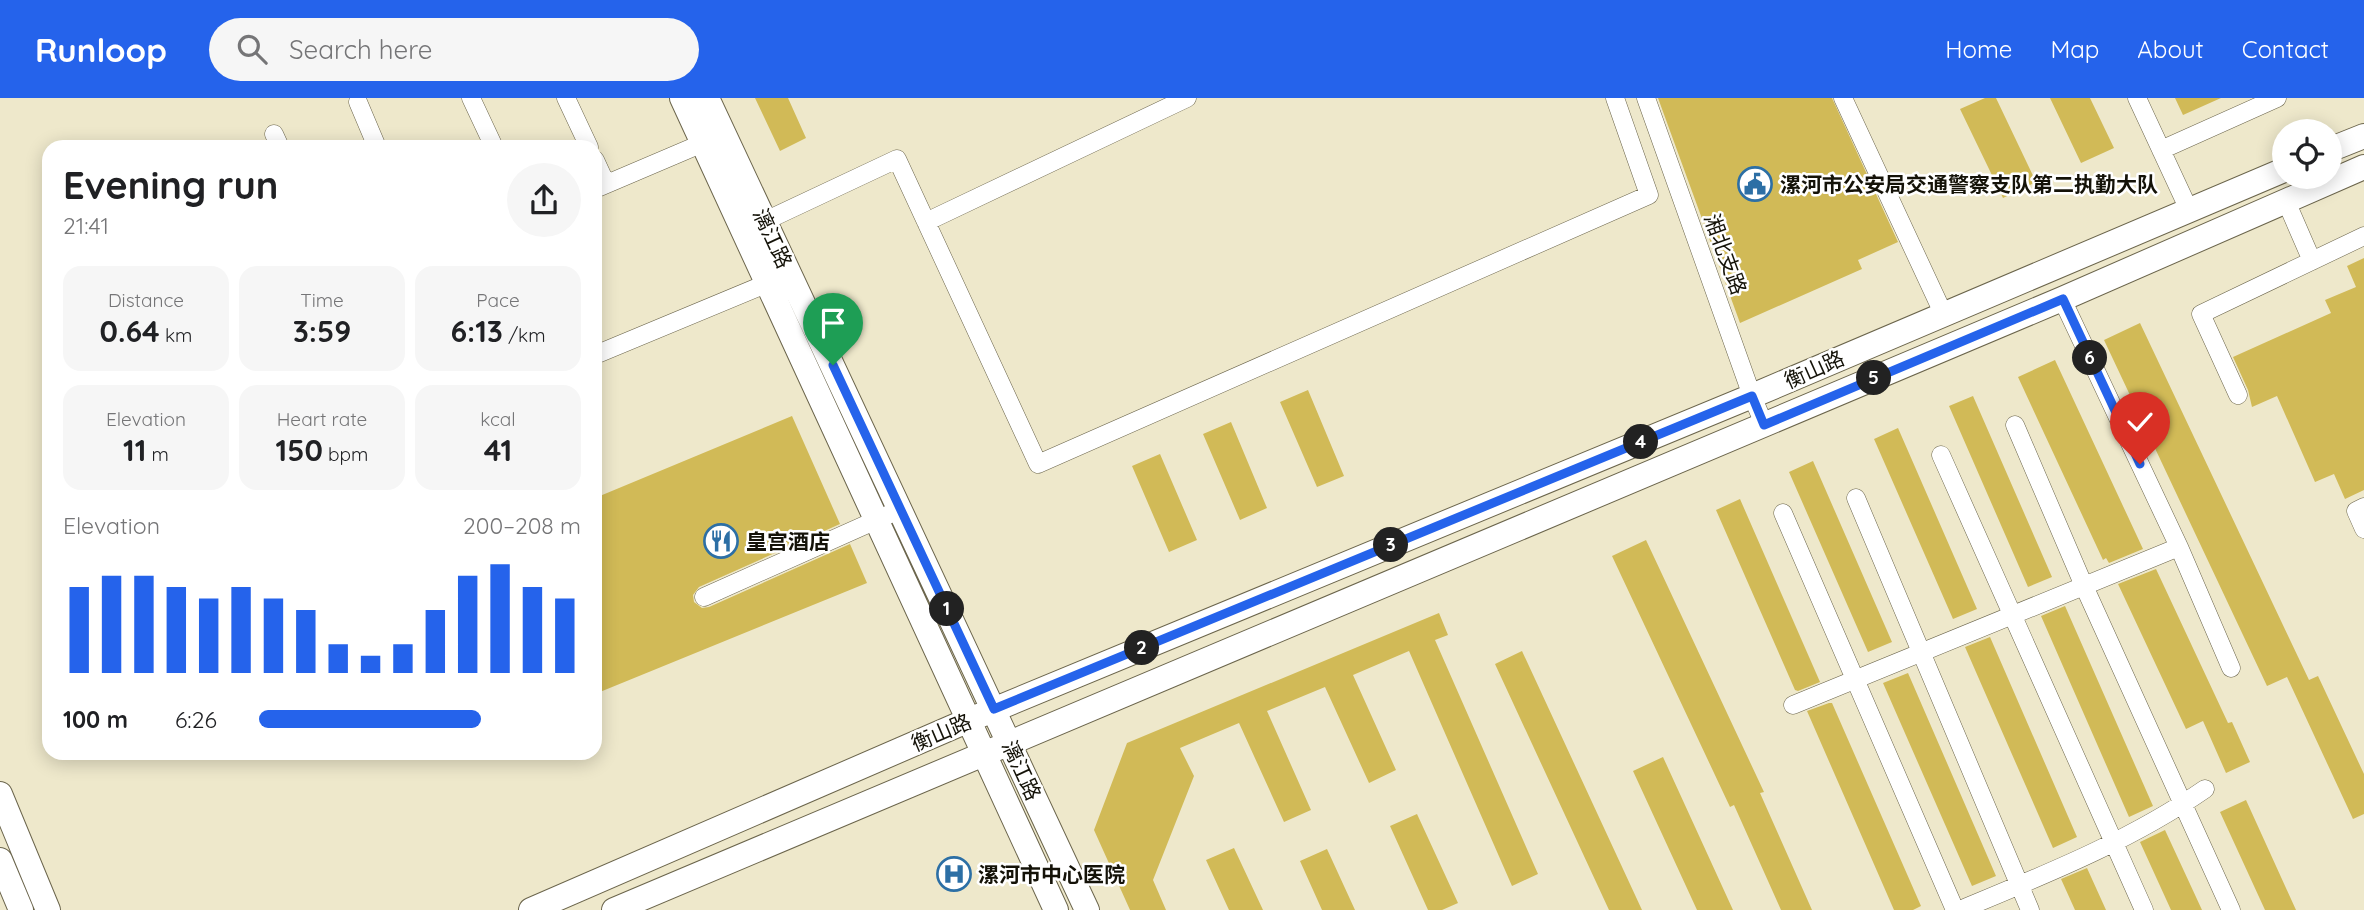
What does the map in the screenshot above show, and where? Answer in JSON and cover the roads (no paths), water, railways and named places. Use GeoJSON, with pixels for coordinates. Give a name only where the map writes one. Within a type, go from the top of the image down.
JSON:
{"type":"FeatureCollection","features":[{"type":"Feature","properties":{"kind":"street"},"geometry":{"type":"LineString","coordinates":[[471,98],[491,140]]}},
{"type":"Feature","properties":{"kind":"street"},"geometry":{"type":"LineString","coordinates":[[566,98],[586,140]]}},
{"type":"Feature","properties":{"kind":"street","name":"漓江路"},"geometry":{"type":"LineString","coordinates":[[682,98],[1056,910]]}},
{"type":"Feature","properties":{"kind":"street","name":"漓江路"},"geometry":{"type":"LineString","coordinates":[[707,98],[1087,910]]}},
{"type":"Feature","properties":{"kind":"street"},"geometry":{"type":"LineString","coordinates":[[926,222],[1187,98]]}},
{"type":"Feature","properties":{"kind":"street"},"geometry":{"type":"LineString","coordinates":[[765,221],[897,159],[1038,464],[1649,195],[1615,98]]}},
{"type":"Feature","properties":{"kind":"street","name":"湘北支路"},"geometry":{"type":"LineString","coordinates":[[1646,98],[1764,425]]}},
{"type":"Feature","properties":{"kind":"street"},"geometry":{"type":"LineString","coordinates":[[1843,98],[1944,313]]}},
{"type":"Feature","properties":{"kind":"street"},"geometry":{"type":"LineString","coordinates":[[2137,98],[2201,238]]}},
{"type":"Feature","properties":{"kind":"street"},"geometry":{"type":"LineString","coordinates":[[2161,150],[2277,98]]}},
{"type":"Feature","properties":{"kind":"street"},"geometry":{"type":"LineString","coordinates":[[358,102],[374,140]]}},
{"type":"Feature","properties":{"kind":"street"},"geometry":{"type":"LineString","coordinates":[[2342,144],[2364,135]]}},
{"type":"Feature","properties":{"kind":"street"},"geometry":{"type":"LineString","coordinates":[[602,186],[703,143]]}},
{"type":"Feature","properties":{"kind":"street","name":"衡山路"},"geometry":{"type":"LineString","coordinates":[[614,910],[2063,299],[2364,167]]}},
{"type":"Feature","properties":{"kind":"street","name":"衡山路"},"geometry":{"type":"LineString","coordinates":[[531,910],[994,709],[1752,396],[2272,175]]}},
{"type":"Feature","properties":{"kind":"street"},"geometry":{"type":"LineString","coordinates":[[2286,201],[2312,261]]}},
{"type":"Feature","properties":{"kind":"street"},"geometry":{"type":"LineString","coordinates":[[2238,395],[2202,314],[2364,236]]}},
{"type":"Feature","properties":{"kind":"street"},"geometry":{"type":"LineString","coordinates":[[602,352],[768,283]]}},
{"type":"Feature","properties":{"kind":"street"},"geometry":{"type":"LineString","coordinates":[[2063,299],[2179,547],[2231,668]]}},
{"type":"Feature","properties":{"kind":"street"},"geometry":{"type":"LineString","coordinates":[[2015,425],[2084,586],[2231,910]]}},
{"type":"Feature","properties":{"kind":"street"},"geometry":{"type":"LineString","coordinates":[[1941,455],[2144,910]]}},
{"type":"Feature","properties":{"kind":"street"},"geometry":{"type":"LineString","coordinates":[[1856,498],[2030,910]]}},
{"type":"Feature","properties":{"kind":"street"},"geometry":{"type":"LineString","coordinates":[[2364,507],[2356,511],[2364,529]]}},
{"type":"Feature","properties":{"kind":"street"},"geometry":{"type":"LineString","coordinates":[[704,597],[901,509]]}},
{"type":"Feature","properties":{"kind":"street"},"geometry":{"type":"LineString","coordinates":[[1783,513],[1955,910]]}},
{"type":"Feature","properties":{"kind":"street"},"geometry":{"type":"LineString","coordinates":[[1793,705],[2179,547]]}},
{"type":"Feature","properties":{"kind":"street"},"geometry":{"type":"LineString","coordinates":[[1960,910],[2114,843],[2205,789]]}},
{"type":"Feature","properties":{"kind":"street"},"geometry":{"type":"LineString","coordinates":[[0,794],[48,910]]}},
{"type":"Feature","properties":{"kind":"street"},"geometry":{"type":"LineString","coordinates":[[0,860],[11,900]]}},
{"type":"Feature","properties":{"kind":"place","name":"漯河市公安局交通警察支队第二执勤大队"},"geometry":{"type":"Point","coordinates":[1755,184]}},
{"type":"Feature","properties":{"kind":"place","name":"皇宫酒店"},"geometry":{"type":"Point","coordinates":[721,541]}},
{"type":"Feature","properties":{"kind":"place","name":"漯河市中心医院"},"geometry":{"type":"Point","coordinates":[954,874]}}]}
